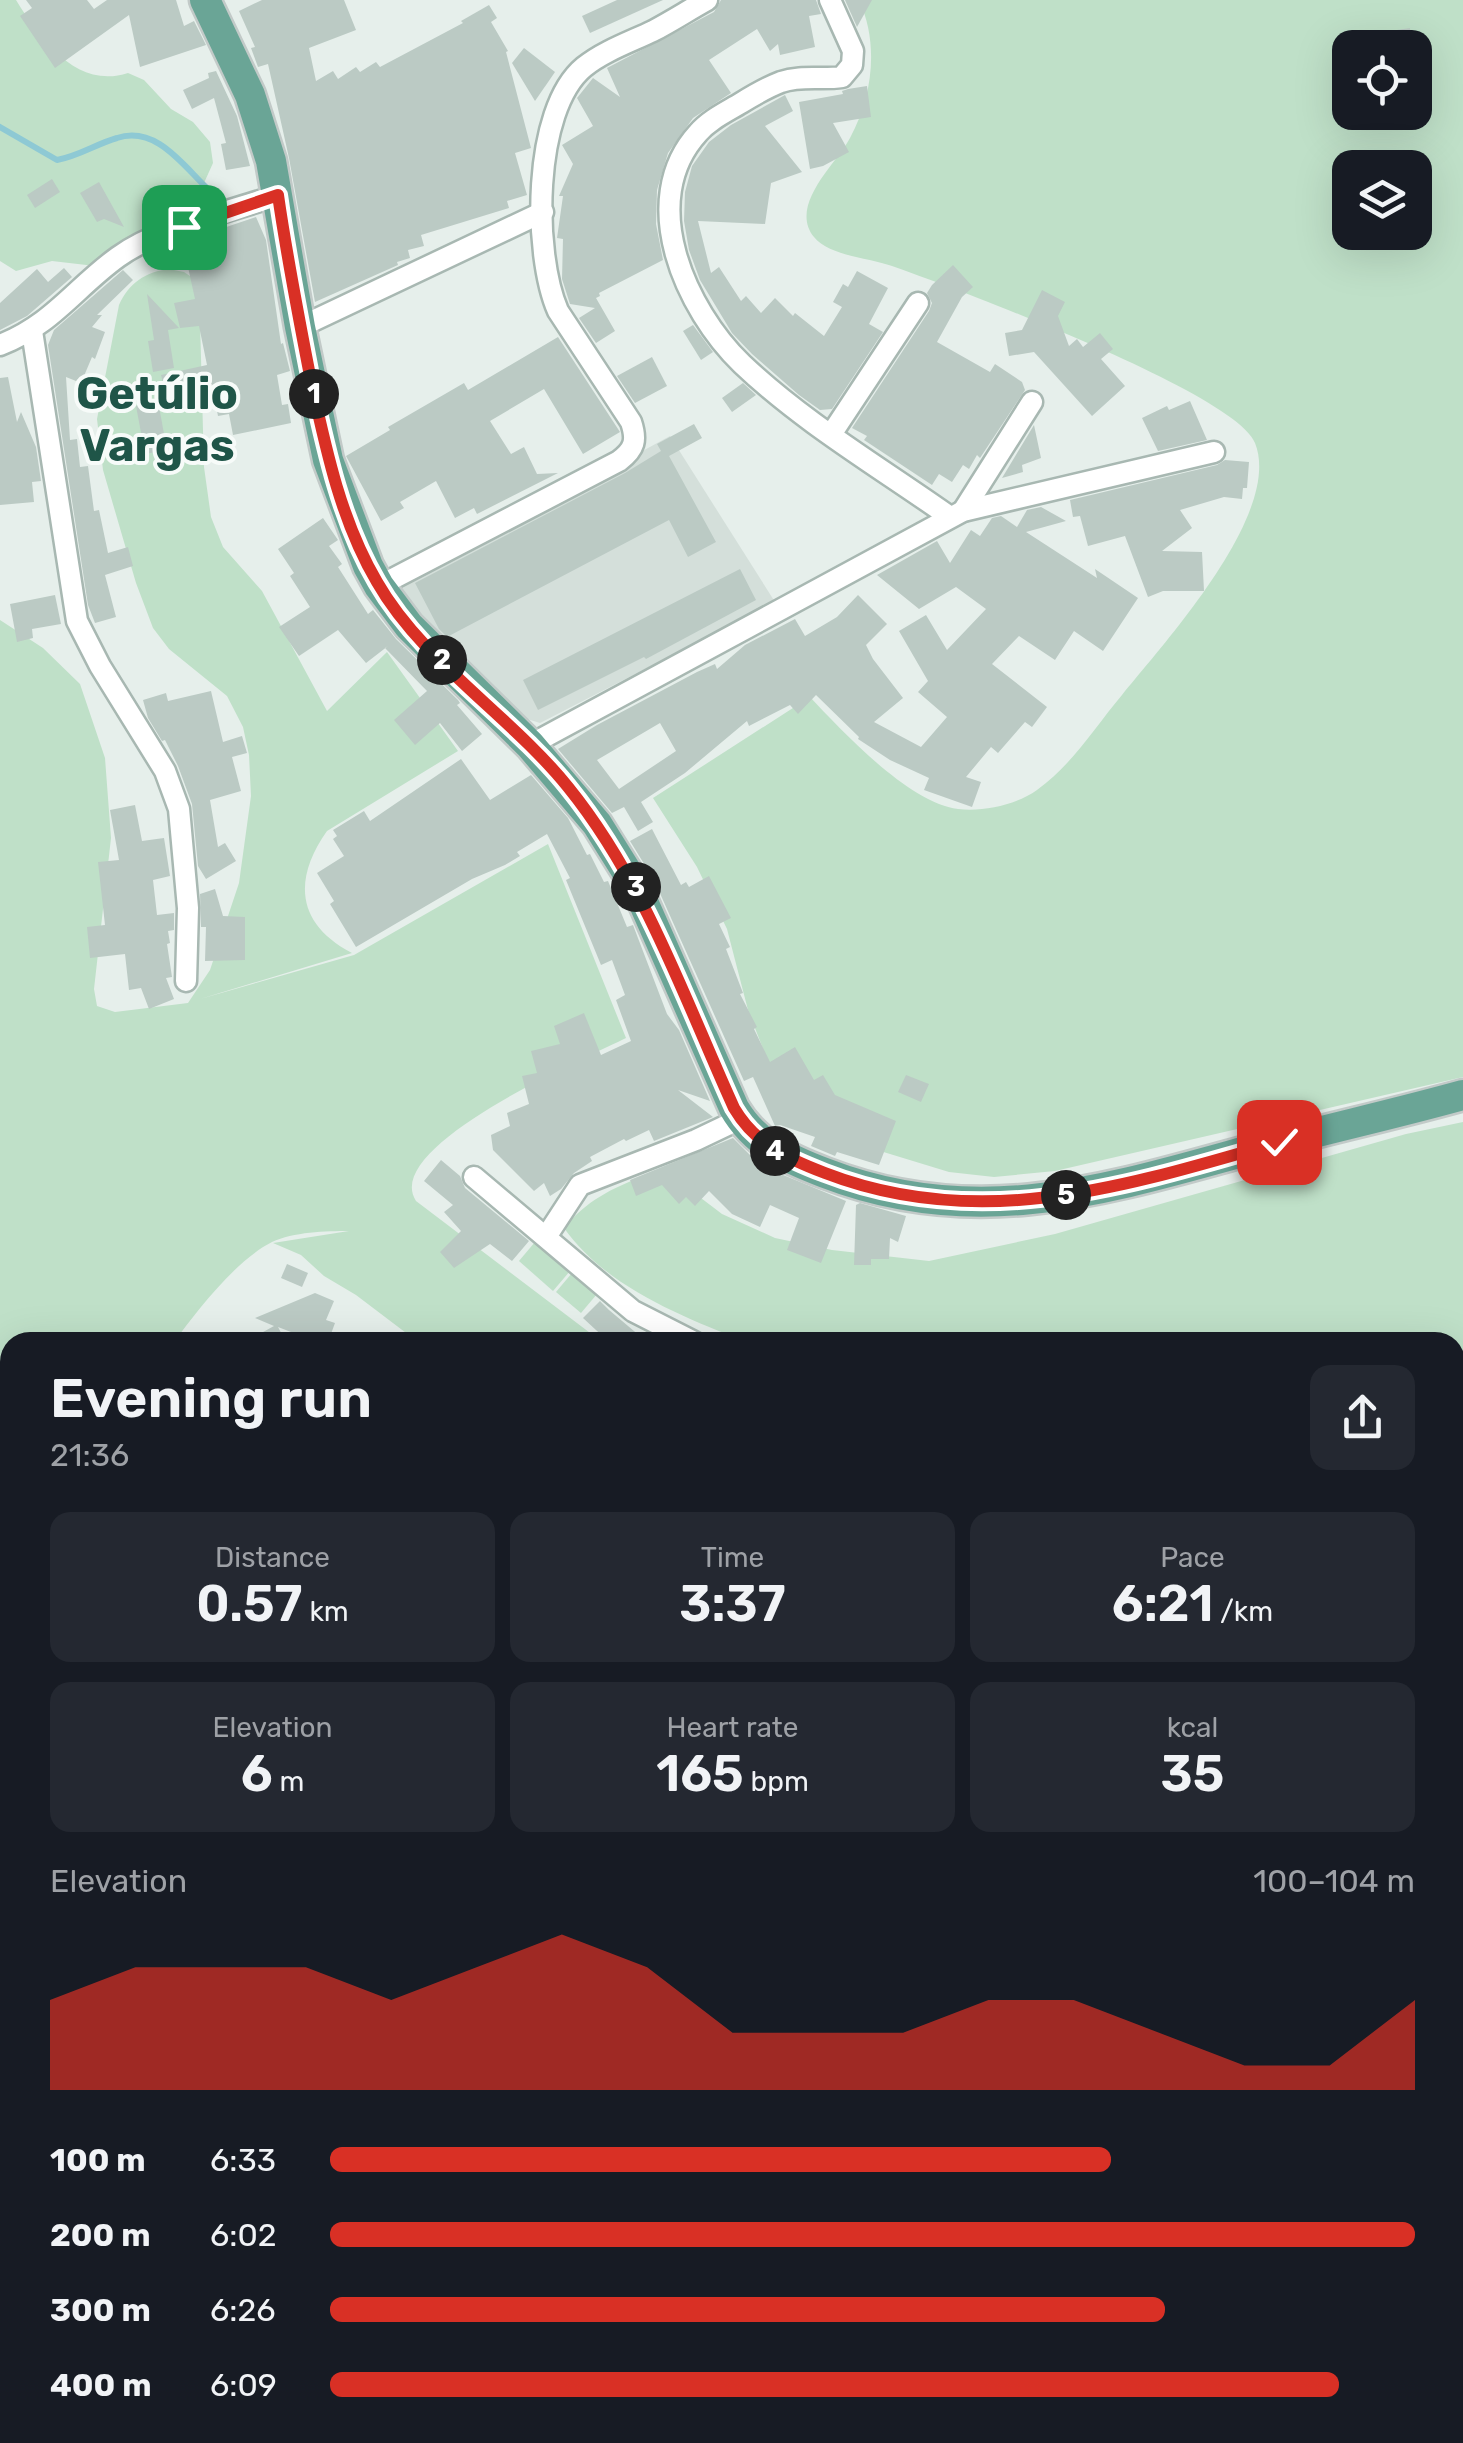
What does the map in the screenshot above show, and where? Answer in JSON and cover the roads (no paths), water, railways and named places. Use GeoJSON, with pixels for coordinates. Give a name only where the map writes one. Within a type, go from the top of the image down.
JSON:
{"type":"FeatureCollection","features":[{"type":"Feature","properties":{"kind":"main road"},"geometry":{"type":"LineString","coordinates":[[205,0],[250,96],[278,195],[328,460],[356,540],[379,586],[433,652],[530,745],[598,824],[637,888],[740,1119],[766,1145],[790,1159],[864,1187],[916,1199],[1022,1202],[1164,1176],[1463,1095]]}},
{"type":"Feature","properties":{"kind":"street"},"geometry":{"type":"LineString","coordinates":[[379,586],[619,460],[632,449],[636,436],[630,422],[558,311],[550,292],[543,212],[547,135],[552,116],[574,77],[596,59],[707,0]]}},
{"type":"Feature","properties":{"kind":"street"},"geometry":{"type":"LineString","coordinates":[[830,0],[854,59],[845,75],[783,82],[707,124],[687,147],[674,177],[674,249],[685,283],[706,321],[740,362],[772,391],[956,514]]}},
{"type":"Feature","properties":{"kind":"street"},"geometry":{"type":"LineString","coordinates":[[0,345],[52,317],[110,263],[141,243],[278,195]]}},
{"type":"Feature","properties":{"kind":"street"},"geometry":{"type":"LineString","coordinates":[[300,327],[543,212]]}},
{"type":"Feature","properties":{"kind":"street"},"geometry":{"type":"LineString","coordinates":[[832,433],[918,303]]}},
{"type":"Feature","properties":{"kind":"street"},"geometry":{"type":"LineString","coordinates":[[32,331],[77,621],[164,771],[180,809],[188,908],[186,981]]}},
{"type":"Feature","properties":{"kind":"street"},"geometry":{"type":"LineString","coordinates":[[956,514],[1032,402]]}},
{"type":"Feature","properties":{"kind":"street"},"geometry":{"type":"LineString","coordinates":[[530,745],[956,514],[1214,452]]}},
{"type":"Feature","properties":{"kind":"street"},"geometry":{"type":"LineString","coordinates":[[550,1232],[580,1185],[740,1119]]}},
{"type":"Feature","properties":{"kind":"street"},"geometry":{"type":"LineString","coordinates":[[474,1178],[550,1232],[633,1311],[674,1332]]}},
{"type":"Feature","properties":{"kind":"waterway"},"geometry":{"type":"LineString","coordinates":[[0,127],[57,160],[117,138],[145,137],[169,150],[209,190]]}},
{"type":"Feature","properties":{"kind":"district","name":"Getúlio Vargas"},"geometry":{"type":"Point","coordinates":[157,419]}}]}
